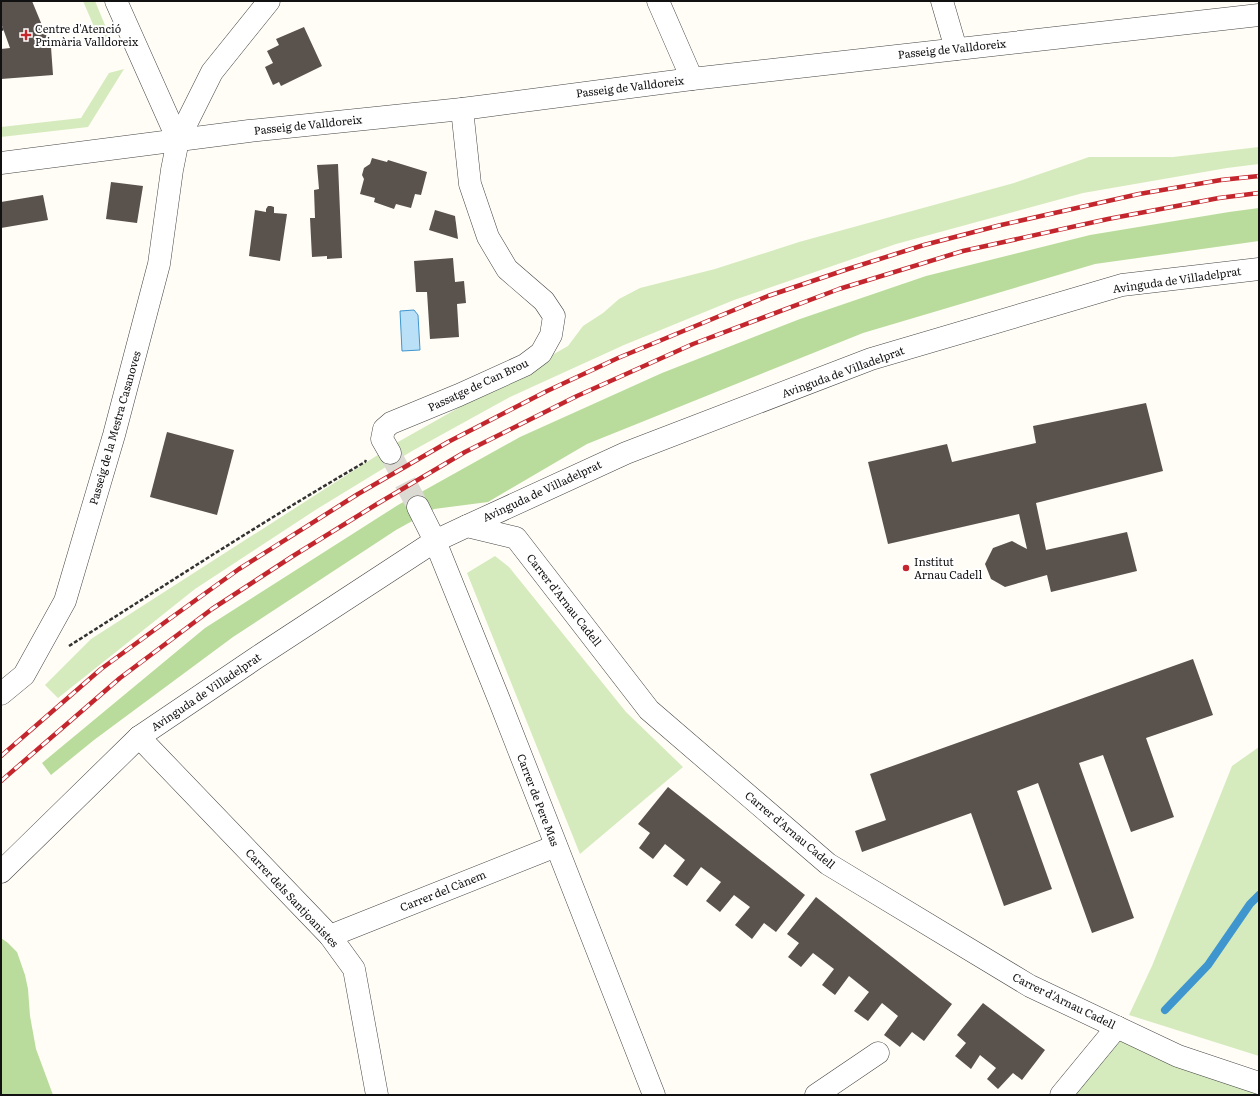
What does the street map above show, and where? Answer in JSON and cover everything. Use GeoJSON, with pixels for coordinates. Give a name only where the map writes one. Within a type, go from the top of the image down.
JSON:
{"type":"FeatureCollection","features":[{"type":"Feature","properties":{"kind":"street"},"geometry":{"type":"LineString","coordinates":[[116,1],[178,140]]}},
{"type":"Feature","properties":{"kind":"street","name":"Passeig de la Mestra Casanoves"},"geometry":{"type":"LineString","coordinates":[[1,694],[24,675],[65,601],[114,435],[159,264],[172,170],[178,140],[212,72],[269,1]]}},
{"type":"Feature","properties":{"kind":"street"},"geometry":{"type":"LineString","coordinates":[[658,1],[692,79]]}},
{"type":"Feature","properties":{"kind":"street"},"geometry":{"type":"LineString","coordinates":[[942,1],[956,49]]}},
{"type":"Feature","properties":{"kind":"street","name":"Passeig de Valldoreix"},"geometry":{"type":"LineString","coordinates":[[1,163],[178,140],[462,109],[692,79],[956,49],[1251,11]]}},
{"type":"Feature","properties":{"kind":"street","name":"Passatge de Can Brou"},"geometry":{"type":"LineString","coordinates":[[390,453],[382,439],[384,429],[391,423],[459,395],[525,365],[541,353],[551,335],[554,316],[544,301],[507,269],[488,237],[470,184],[462,109]]}},
{"type":"Feature","properties":{"kind":"street","name":"Avinguda de Villadelprat"},"geometry":{"type":"LineString","coordinates":[[467,526],[626,453],[871,359],[1122,285],[1259,269]]}},
{"type":"Feature","properties":{"kind":"street","name":"Carrer de Pere Mas"},"geometry":{"type":"LineString","coordinates":[[418,507],[435,541],[500,702],[654,1095]]}},
{"type":"Feature","properties":{"kind":"street"},"geometry":{"type":"LineString","coordinates":[[435,541],[467,526]]}},
{"type":"Feature","properties":{"kind":"street","name":"Carrer d'Arnau Cadell"},"geometry":{"type":"LineString","coordinates":[[467,526],[516,538],[649,710],[828,864],[1030,986],[1178,1056],[1259,1083]]}},
{"type":"Feature","properties":{"kind":"street","name":"Avinguda de Villadelprat"},"geometry":{"type":"LineString","coordinates":[[1,872],[139,737],[256,658],[435,541]]}},
{"type":"Feature","properties":{"kind":"street","name":"Carrer dels Santjoanistes"},"geometry":{"type":"LineString","coordinates":[[139,737],[330,936],[354,969],[377,1095]]}},
{"type":"Feature","properties":{"kind":"street","name":"Carrer del Cànem"},"geometry":{"type":"LineString","coordinates":[[330,936],[556,846]]}},
{"type":"Feature","properties":{"kind":"street"},"geometry":{"type":"LineString","coordinates":[[1061,1095],[1116,1027]]}},
{"type":"Feature","properties":{"kind":"street"},"geometry":{"type":"LineString","coordinates":[[816,1095],[878,1053]]}},
{"type":"Feature","properties":{"kind":"path"},"geometry":{"type":"LineString","coordinates":[[1,26],[3,32]]}},
{"type":"Feature","properties":{"kind":"path"},"geometry":{"type":"LineString","coordinates":[[64,649],[196,565],[320,488],[365,462],[367,454]]}},
{"type":"Feature","properties":{"kind":"green space"},"geometry":{"type":"Polygon","coordinates":[[[83,1],[95,1],[112,42],[101,43],[83,1]]]}},
{"type":"Feature","properties":{"kind":"green space"},"geometry":{"type":"Polygon","coordinates":[[[124,69],[88,127],[1,137],[1,127],[81,118],[109,73],[124,69]]]}},
{"type":"Feature","properties":{"kind":"green space"},"geometry":{"type":"Polygon","coordinates":[[[1259,147],[1259,164],[1227,168],[1083,193],[896,244],[734,300],[624,345],[510,397],[412,451],[317,509],[195,589],[58,698],[45,685],[91,639],[398,442],[568,346],[583,326],[603,313],[619,299],[640,288],[715,269],[799,242],[1014,183],[1089,157],[1173,157],[1259,147]]]}},
{"type":"Feature","properties":{"kind":"green space"},"geometry":{"type":"Polygon","coordinates":[[[1259,208],[1259,241],[1095,264],[863,333],[587,444],[488,502],[434,509],[396,530],[233,637],[94,740],[51,775],[42,763],[205,628],[398,505],[520,437],[662,373],[800,319],[926,276],[1090,235],[1259,208]]]}},
{"type":"Feature","properties":{"kind":"green space"},"geometry":{"type":"Polygon","coordinates":[[[495,556],[509,567],[626,712],[683,767],[580,854],[467,573],[495,556]]]}},
{"type":"Feature","properties":{"kind":"green space"},"geometry":{"type":"Polygon","coordinates":[[[1259,747],[1259,1056],[1129,1015],[1152,966],[1232,766],[1259,747]]]}},
{"type":"Feature","properties":{"kind":"green space"},"geometry":{"type":"Polygon","coordinates":[[[1,938],[17,952],[25,975],[36,1049],[53,1095],[1,1095],[1,938]]]}},
{"type":"Feature","properties":{"kind":"green space"},"geometry":{"type":"Polygon","coordinates":[[[1117,1027],[1259,1083],[1259,1095],[1061,1095],[1117,1027]]]}},
{"type":"Feature","properties":{"kind":"water"},"geometry":{"type":"Polygon","coordinates":[[[414,310],[418,315],[420,350],[402,351],[400,311],[414,310]]]}},
{"type":"Feature","properties":{"kind":"building","name":"Centre d'Atenció Primària Valldoreix"},"geometry":{"type":"Polygon","coordinates":[[[1,1],[32,1],[51,47],[53,75],[1,79],[1,49],[10,48],[1,23],[1,1]]]}},
{"type":"Feature","properties":{"kind":"building"},"geometry":{"type":"Polygon","coordinates":[[[304,27],[322,66],[281,86],[279,82],[273,85],[265,67],[273,63],[267,51],[279,45],[276,39],[304,27]]]}},
{"type":"Feature","properties":{"kind":"building"},"geometry":{"type":"Polygon","coordinates":[[[372,158],[387,162],[388,160],[427,172],[421,195],[415,194],[411,208],[396,204],[394,209],[374,202],[375,198],[360,194],[364,179],[362,175],[364,168],[370,164],[372,158]]]}},
{"type":"Feature","properties":{"kind":"building"},"geometry":{"type":"Polygon","coordinates":[[[338,164],[342,258],[327,259],[327,256],[312,257],[310,218],[315,218],[314,190],[319,189],[317,165],[338,164]]]}},
{"type":"Feature","properties":{"kind":"building"},"geometry":{"type":"Polygon","coordinates":[[[111,182],[143,186],[137,223],[106,219],[111,182]]]}},
{"type":"Feature","properties":{"kind":"building"},"geometry":{"type":"Polygon","coordinates":[[[43,195],[48,220],[1,228],[1,202],[43,195]]]}},
{"type":"Feature","properties":{"kind":"building"},"geometry":{"type":"Polygon","coordinates":[[[268,206],[274,207],[274,213],[287,214],[280,261],[249,256],[255,210],[266,212],[268,206]]]}},
{"type":"Feature","properties":{"kind":"building"},"geometry":{"type":"Polygon","coordinates":[[[435,210],[455,216],[458,239],[429,230],[435,210]]]}},
{"type":"Feature","properties":{"kind":"building"},"geometry":{"type":"Polygon","coordinates":[[[453,258],[455,282],[464,281],[466,303],[457,304],[459,337],[430,339],[427,292],[416,292],[414,261],[453,258]]]}},
{"type":"Feature","properties":{"kind":"building"},"geometry":{"type":"Polygon","coordinates":[[[1146,403],[1163,471],[1036,503],[1046,550],[1127,532],[1137,571],[1051,592],[1047,575],[1005,587],[991,579],[985,564],[993,548],[1012,541],[1027,549],[1019,514],[888,544],[868,462],[947,444],[952,462],[1036,443],[1033,426],[1146,403]]]}},
{"type":"Feature","properties":{"kind":"building"},"geometry":{"type":"Polygon","coordinates":[[[167,432],[234,450],[217,515],[150,497],[167,432]]]}},
{"type":"Feature","properties":{"kind":"building"},"geometry":{"type":"Polygon","coordinates":[[[1193,659],[1213,715],[1146,738],[1174,817],[1131,832],[1103,755],[1079,763],[1134,918],[1092,933],[1038,783],[1017,791],[1052,889],[1004,906],[971,813],[862,852],[855,831],[886,820],[870,774],[1193,659]]]}},
{"type":"Feature","properties":{"kind":"building"},"geometry":{"type":"Polygon","coordinates":[[[668,787],[805,895],[776,932],[764,923],[752,939],[735,925],[750,907],[734,895],[720,912],[706,901],[721,882],[701,867],[687,886],[673,876],[685,860],[665,844],[653,859],[639,848],[650,833],[638,824],[668,787]]]}},
{"type":"Feature","properties":{"kind":"building"},"geometry":{"type":"Polygon","coordinates":[[[816,897],[952,1004],[924,1041],[912,1032],[900,1047],[884,1035],[898,1016],[882,1003],[868,1021],[854,1011],[869,992],[849,976],[835,995],[822,985],[834,969],[813,953],[801,967],[788,957],[799,943],[787,934],[816,897]]]}},
{"type":"Feature","properties":{"kind":"building"},"geometry":{"type":"Polygon","coordinates":[[[983,1003],[1045,1050],[1022,1080],[1013,1073],[998,1089],[987,1079],[996,1068],[980,1055],[971,1069],[955,1056],[966,1043],[957,1035],[983,1003]]]}},
{"type":"Feature","properties":{"kind":"waterway"},"geometry":{"type":"LineString","coordinates":[[1165,1010],[1208,965],[1250,904],[1259,895]]}},
{"type":"Feature","properties":{"kind":"tunnel"},"geometry":{"type":"LineString","coordinates":[[390,453],[418,507]]}},
{"type":"Feature","properties":{"kind":"railway"},"geometry":{"type":"LineString","coordinates":[[1,756],[101,669],[239,569],[358,494],[448,442],[547,391],[618,358],[768,296],[924,245],[1001,225],[1139,194],[1221,180],[1259,176]]}},
{"type":"Feature","properties":{"kind":"railway"},"geometry":{"type":"LineString","coordinates":[[1,781],[120,678],[212,609],[293,556],[465,452],[577,396],[693,344],[839,289],[963,251],[1108,219],[1219,198],[1259,193]]}},
{"type":"Feature","properties":{"kind":"place","name":"Centre d'Atenció Primària Valldoreix"},"geometry":{"type":"Point","coordinates":[26,35]}},
{"type":"Feature","properties":{"kind":"place","name":"Institut Arnau Cadell"},"geometry":{"type":"Point","coordinates":[906,568]}}]}
